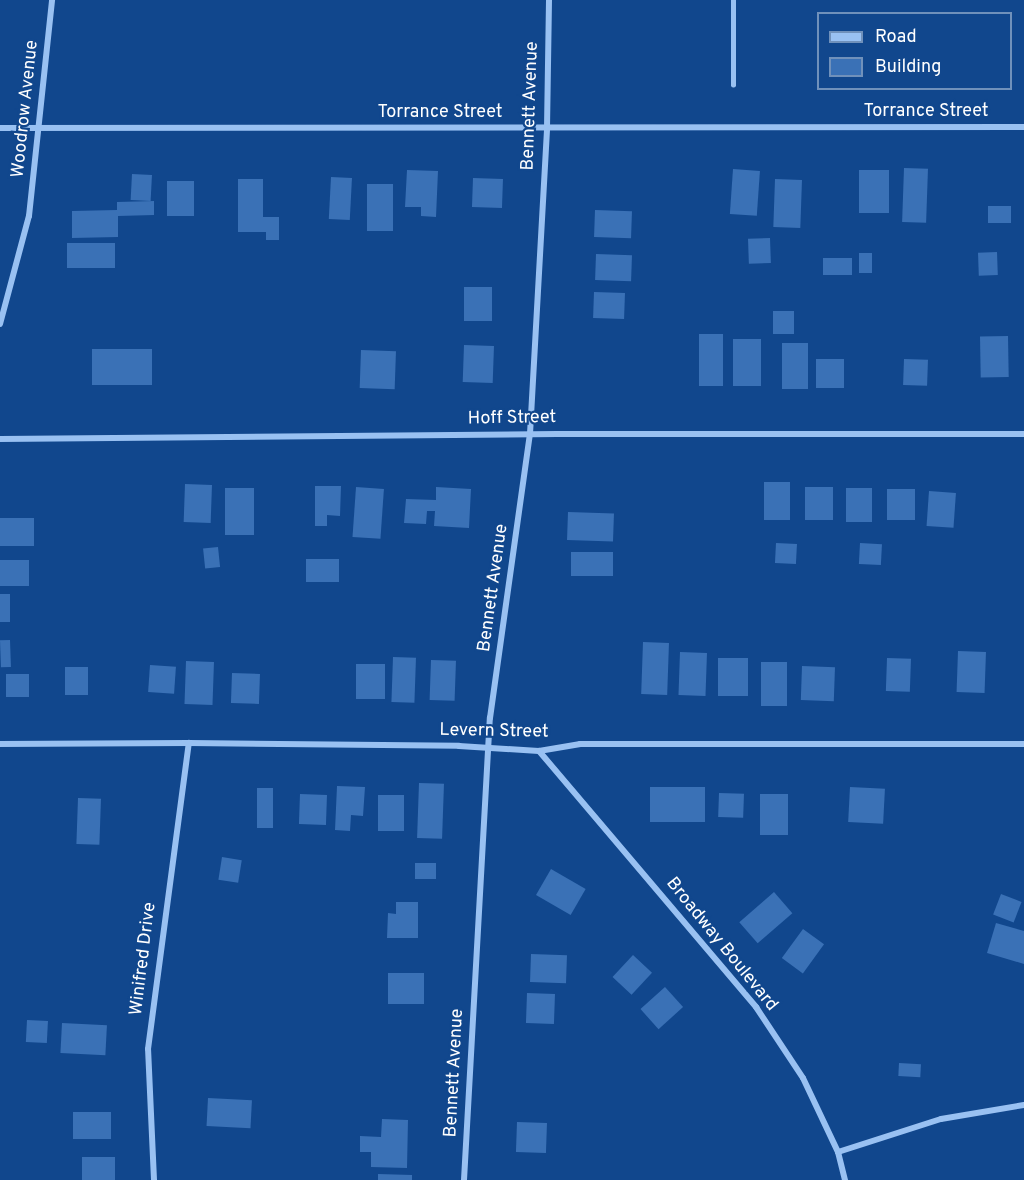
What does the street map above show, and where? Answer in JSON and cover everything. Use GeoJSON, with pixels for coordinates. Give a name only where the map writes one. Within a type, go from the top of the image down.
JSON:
{"type":"FeatureCollection","features":[{"type":"Feature","properties":{"kind":"street","name":"Woodrow Avenue"},"geometry":{"type":"LineString","coordinates":[[0,324],[29,216],[40,128],[51,0]]}},
{"type":"Feature","properties":{"kind":"street","name":"Bennett Avenue"},"geometry":{"type":"LineString","coordinates":[[464,1180],[488,747],[530,434],[547,128],[549,0]]}},
{"type":"Feature","properties":{"kind":"street","name":"Torrance Street"},"geometry":{"type":"LineString","coordinates":[[0,128],[1024,127]]}},
{"type":"Feature","properties":{"kind":"street","name":"Hoff Street"},"geometry":{"type":"LineString","coordinates":[[0,439],[530,434],[1024,434]]}},
{"type":"Feature","properties":{"kind":"street","name":"Levern Street"},"geometry":{"type":"LineString","coordinates":[[0,744],[189,743],[488,747],[539,751],[580,744],[1024,744]]}},
{"type":"Feature","properties":{"kind":"street","name":"Winifred Drive"},"geometry":{"type":"LineString","coordinates":[[154,1180],[148,1049],[189,743]]}},
{"type":"Feature","properties":{"kind":"street","name":"Broadway Boulevard"},"geometry":{"type":"LineString","coordinates":[[539,751],[756,1007],[803,1078],[838,1152],[845,1180]]}},
{"type":"Feature","properties":{"kind":"street"},"geometry":{"type":"LineString","coordinates":[[838,1152],[941,1119],[1024,1105]]}},
{"type":"Feature","properties":{"kind":"lane"},"geometry":{"type":"LineString","coordinates":[[733,0],[733,85]]}},
{"type":"Feature","properties":{"kind":"building"},"geometry":{"type":"Polygon","coordinates":[[[904,168],[928,169],[926,223],[902,222],[904,168]]]}},
{"type":"Feature","properties":{"kind":"building"},"geometry":{"type":"Polygon","coordinates":[[[733,169],[760,171],[757,216],[730,214],[733,169]]]}},
{"type":"Feature","properties":{"kind":"building"},"geometry":{"type":"Polygon","coordinates":[[[407,170],[438,171],[436,217],[421,216],[421,207],[405,207],[407,170]]]}},
{"type":"Feature","properties":{"kind":"building"},"geometry":{"type":"Polygon","coordinates":[[[859,170],[889,170],[889,213],[859,213],[859,170]]]}},
{"type":"Feature","properties":{"kind":"building"},"geometry":{"type":"Polygon","coordinates":[[[132,174],[152,175],[151,201],[131,200],[132,174]]]}},
{"type":"Feature","properties":{"kind":"building"},"geometry":{"type":"Polygon","coordinates":[[[331,177],[352,178],[350,220],[329,219],[331,177]]]}},
{"type":"Feature","properties":{"kind":"building"},"geometry":{"type":"Polygon","coordinates":[[[473,178],[503,179],[502,208],[472,207],[473,178]]]}},
{"type":"Feature","properties":{"kind":"building"},"geometry":{"type":"Polygon","coordinates":[[[238,179],[263,179],[263,217],[279,217],[279,240],[266,240],[266,232],[238,232],[238,179]]]}},
{"type":"Feature","properties":{"kind":"building"},"geometry":{"type":"Polygon","coordinates":[[[775,179],[802,180],[800,228],[773,227],[775,179]]]}},
{"type":"Feature","properties":{"kind":"building"},"geometry":{"type":"Polygon","coordinates":[[[167,181],[194,181],[194,216],[167,216],[167,181]]]}},
{"type":"Feature","properties":{"kind":"building"},"geometry":{"type":"Polygon","coordinates":[[[367,184],[393,184],[393,231],[367,231],[367,184]]]}},
{"type":"Feature","properties":{"kind":"building"},"geometry":{"type":"Polygon","coordinates":[[[154,201],[154,215],[118,216],[118,237],[72,238],[72,211],[117,210],[117,202],[154,201]]]}},
{"type":"Feature","properties":{"kind":"building"},"geometry":{"type":"Polygon","coordinates":[[[988,206],[1011,206],[1011,223],[988,223],[988,206]]]}},
{"type":"Feature","properties":{"kind":"building"},"geometry":{"type":"Polygon","coordinates":[[[595,210],[632,211],[631,238],[594,237],[595,210]]]}},
{"type":"Feature","properties":{"kind":"building"},"geometry":{"type":"Polygon","coordinates":[[[770,238],[771,263],[749,264],[748,239],[770,238]]]}},
{"type":"Feature","properties":{"kind":"building"},"geometry":{"type":"Polygon","coordinates":[[[67,243],[115,243],[115,268],[67,268],[67,243]]]}},
{"type":"Feature","properties":{"kind":"building"},"geometry":{"type":"Polygon","coordinates":[[[997,252],[998,275],[979,276],[978,253],[997,252]]]}},
{"type":"Feature","properties":{"kind":"building"},"geometry":{"type":"Polygon","coordinates":[[[859,253],[872,253],[872,273],[859,273],[859,253]]]}},
{"type":"Feature","properties":{"kind":"building"},"geometry":{"type":"Polygon","coordinates":[[[596,254],[632,255],[631,281],[595,280],[596,254]]]}},
{"type":"Feature","properties":{"kind":"building"},"geometry":{"type":"Polygon","coordinates":[[[823,258],[852,258],[852,275],[823,275],[823,258]]]}},
{"type":"Feature","properties":{"kind":"building"},"geometry":{"type":"Polygon","coordinates":[[[464,287],[492,287],[492,321],[464,321],[464,287]]]}},
{"type":"Feature","properties":{"kind":"building"},"geometry":{"type":"Polygon","coordinates":[[[594,292],[625,293],[624,319],[593,318],[594,292]]]}},
{"type":"Feature","properties":{"kind":"building"},"geometry":{"type":"Polygon","coordinates":[[[773,311],[794,311],[794,334],[773,334],[773,311]]]}},
{"type":"Feature","properties":{"kind":"building"},"geometry":{"type":"Polygon","coordinates":[[[699,334],[723,334],[723,386],[699,386],[699,334]]]}},
{"type":"Feature","properties":{"kind":"building"},"geometry":{"type":"Polygon","coordinates":[[[980,336],[1008,336],[1009,377],[981,377],[980,336]]]}},
{"type":"Feature","properties":{"kind":"building"},"geometry":{"type":"Polygon","coordinates":[[[733,339],[761,339],[761,386],[733,386],[733,339]]]}},
{"type":"Feature","properties":{"kind":"building"},"geometry":{"type":"Polygon","coordinates":[[[782,343],[808,343],[808,389],[782,389],[782,343]]]}},
{"type":"Feature","properties":{"kind":"building"},"geometry":{"type":"Polygon","coordinates":[[[464,345],[494,346],[493,383],[463,382],[464,345]]]}},
{"type":"Feature","properties":{"kind":"building"},"geometry":{"type":"Polygon","coordinates":[[[92,349],[152,349],[152,385],[92,385],[92,349]]]}},
{"type":"Feature","properties":{"kind":"building"},"geometry":{"type":"Polygon","coordinates":[[[361,350],[396,351],[395,389],[360,388],[361,350]]]}},
{"type":"Feature","properties":{"kind":"building"},"geometry":{"type":"Polygon","coordinates":[[[816,359],[844,359],[844,388],[816,388],[816,359]]]}},
{"type":"Feature","properties":{"kind":"building"},"geometry":{"type":"Polygon","coordinates":[[[904,359],[928,360],[927,386],[903,385],[904,359]]]}},
{"type":"Feature","properties":{"kind":"building"},"geometry":{"type":"Polygon","coordinates":[[[764,482],[790,482],[790,520],[764,520],[764,482]]]}},
{"type":"Feature","properties":{"kind":"building"},"geometry":{"type":"Polygon","coordinates":[[[185,484],[212,485],[211,523],[184,522],[185,484]]]}},
{"type":"Feature","properties":{"kind":"building"},"geometry":{"type":"Polygon","coordinates":[[[315,486],[341,486],[340,516],[327,515],[327,526],[315,526],[315,486]]]}},
{"type":"Feature","properties":{"kind":"building"},"geometry":{"type":"Polygon","coordinates":[[[356,487],[384,489],[380,539],[353,537],[356,487]]]}},
{"type":"Feature","properties":{"kind":"building"},"geometry":{"type":"Polygon","coordinates":[[[436,487],[471,489],[469,528],[434,526],[435,511],[427,511],[426,524],[404,523],[406,499],[436,500],[436,487]]]}},
{"type":"Feature","properties":{"kind":"building"},"geometry":{"type":"Polygon","coordinates":[[[805,487],[833,487],[833,520],[805,520],[805,487]]]}},
{"type":"Feature","properties":{"kind":"building"},"geometry":{"type":"Polygon","coordinates":[[[225,488],[254,488],[254,535],[225,535],[225,488]]]}},
{"type":"Feature","properties":{"kind":"building"},"geometry":{"type":"Polygon","coordinates":[[[846,488],[872,488],[872,522],[846,522],[846,488]]]}},
{"type":"Feature","properties":{"kind":"building"},"geometry":{"type":"Polygon","coordinates":[[[887,489],[915,489],[915,520],[887,520],[887,489]]]}},
{"type":"Feature","properties":{"kind":"building"},"geometry":{"type":"Polygon","coordinates":[[[929,491],[956,493],[953,528],[927,526],[929,491]]]}},
{"type":"Feature","properties":{"kind":"building"},"geometry":{"type":"Polygon","coordinates":[[[568,512],[614,514],[613,542],[567,540],[568,512]]]}},
{"type":"Feature","properties":{"kind":"building"},"geometry":{"type":"Polygon","coordinates":[[[0,518],[34,518],[34,546],[0,546],[0,518]]]}},
{"type":"Feature","properties":{"kind":"building"},"geometry":{"type":"Polygon","coordinates":[[[776,543],[797,544],[796,564],[775,563],[776,543]]]}},
{"type":"Feature","properties":{"kind":"building"},"geometry":{"type":"Polygon","coordinates":[[[860,543],[882,544],[881,565],[859,564],[860,543]]]}},
{"type":"Feature","properties":{"kind":"building"},"geometry":{"type":"Polygon","coordinates":[[[218,547],[220,567],[205,568],[203,549],[218,547]]]}},
{"type":"Feature","properties":{"kind":"building"},"geometry":{"type":"Polygon","coordinates":[[[571,552],[613,552],[613,576],[571,576],[571,552]]]}},
{"type":"Feature","properties":{"kind":"building"},"geometry":{"type":"Polygon","coordinates":[[[306,559],[339,559],[339,582],[306,582],[306,559]]]}},
{"type":"Feature","properties":{"kind":"building"},"geometry":{"type":"Polygon","coordinates":[[[0,560],[29,560],[29,586],[0,586],[0,560]]]}},
{"type":"Feature","properties":{"kind":"building"},"geometry":{"type":"Polygon","coordinates":[[[0,594],[10,594],[10,622],[0,622],[0,594]]]}},
{"type":"Feature","properties":{"kind":"building"},"geometry":{"type":"Polygon","coordinates":[[[0,640],[10,640],[11,667],[1,667],[0,640]]]}},
{"type":"Feature","properties":{"kind":"building"},"geometry":{"type":"Polygon","coordinates":[[[643,642],[669,643],[667,695],[641,694],[643,642]]]}},
{"type":"Feature","properties":{"kind":"building"},"geometry":{"type":"Polygon","coordinates":[[[958,651],[986,652],[985,693],[957,692],[958,651]]]}},
{"type":"Feature","properties":{"kind":"building"},"geometry":{"type":"Polygon","coordinates":[[[680,652],[707,653],[705,696],[678,695],[680,652]]]}},
{"type":"Feature","properties":{"kind":"building"},"geometry":{"type":"Polygon","coordinates":[[[393,657],[416,658],[414,703],[391,702],[393,657]]]}},
{"type":"Feature","properties":{"kind":"building"},"geometry":{"type":"Polygon","coordinates":[[[718,658],[748,658],[748,696],[718,696],[718,658]]]}},
{"type":"Feature","properties":{"kind":"building"},"geometry":{"type":"Polygon","coordinates":[[[887,658],[911,659],[910,692],[886,691],[887,658]]]}},
{"type":"Feature","properties":{"kind":"building"},"geometry":{"type":"Polygon","coordinates":[[[431,660],[456,661],[455,701],[430,700],[431,660]]]}},
{"type":"Feature","properties":{"kind":"building"},"geometry":{"type":"Polygon","coordinates":[[[186,661],[214,662],[212,705],[184,704],[186,661]]]}},
{"type":"Feature","properties":{"kind":"building"},"geometry":{"type":"Polygon","coordinates":[[[761,662],[787,662],[787,706],[761,706],[761,662]]]}},
{"type":"Feature","properties":{"kind":"building"},"geometry":{"type":"Polygon","coordinates":[[[356,664],[385,664],[385,699],[356,699],[356,664]]]}},
{"type":"Feature","properties":{"kind":"building"},"geometry":{"type":"Polygon","coordinates":[[[150,665],[176,667],[174,694],[148,692],[150,665]]]}},
{"type":"Feature","properties":{"kind":"building"},"geometry":{"type":"Polygon","coordinates":[[[802,666],[835,667],[834,701],[801,700],[802,666]]]}},
{"type":"Feature","properties":{"kind":"building"},"geometry":{"type":"Polygon","coordinates":[[[65,667],[88,667],[88,695],[65,695],[65,667]]]}},
{"type":"Feature","properties":{"kind":"building"},"geometry":{"type":"Polygon","coordinates":[[[232,673],[260,674],[259,704],[231,703],[232,673]]]}},
{"type":"Feature","properties":{"kind":"building"},"geometry":{"type":"Polygon","coordinates":[[[6,674],[29,674],[29,697],[6,697],[6,674]]]}},
{"type":"Feature","properties":{"kind":"building"},"geometry":{"type":"Polygon","coordinates":[[[419,783],[444,784],[442,839],[417,838],[419,783]]]}},
{"type":"Feature","properties":{"kind":"building"},"geometry":{"type":"Polygon","coordinates":[[[337,786],[365,787],[363,816],[351,815],[350,831],[335,830],[337,786]]]}},
{"type":"Feature","properties":{"kind":"building"},"geometry":{"type":"Polygon","coordinates":[[[650,787],[705,787],[705,822],[650,822],[650,787]]]}},
{"type":"Feature","properties":{"kind":"building"},"geometry":{"type":"Polygon","coordinates":[[[850,787],[885,789],[883,824],[848,822],[850,787]]]}},
{"type":"Feature","properties":{"kind":"building"},"geometry":{"type":"Polygon","coordinates":[[[257,788],[273,788],[273,828],[257,828],[257,788]]]}},
{"type":"Feature","properties":{"kind":"building"},"geometry":{"type":"Polygon","coordinates":[[[719,793],[744,794],[743,818],[718,817],[719,793]]]}},
{"type":"Feature","properties":{"kind":"building"},"geometry":{"type":"Polygon","coordinates":[[[300,794],[327,795],[326,825],[299,824],[300,794]]]}},
{"type":"Feature","properties":{"kind":"building"},"geometry":{"type":"Polygon","coordinates":[[[760,794],[788,794],[788,835],[760,835],[760,794]]]}},
{"type":"Feature","properties":{"kind":"building"},"geometry":{"type":"Polygon","coordinates":[[[378,795],[404,795],[404,831],[378,831],[378,795]]]}},
{"type":"Feature","properties":{"kind":"building"},"geometry":{"type":"Polygon","coordinates":[[[78,798],[101,799],[99,845],[76,844],[78,798]]]}},
{"type":"Feature","properties":{"kind":"building"},"geometry":{"type":"Polygon","coordinates":[[[222,857],[242,860],[238,883],[218,880],[222,857]]]}},
{"type":"Feature","properties":{"kind":"building"},"geometry":{"type":"Polygon","coordinates":[[[415,863],[436,863],[436,879],[415,879],[415,863]]]}},
{"type":"Feature","properties":{"kind":"building"},"geometry":{"type":"Polygon","coordinates":[[[551,869],[586,889],[571,915],[536,895],[551,869]]]}},
{"type":"Feature","properties":{"kind":"building"},"geometry":{"type":"Polygon","coordinates":[[[774,892],[792,913],[758,943],[739,922],[774,892]]]}},
{"type":"Feature","properties":{"kind":"building"},"geometry":{"type":"Polygon","coordinates":[[[1001,894],[1022,902],[1014,922],[993,915],[1001,894]]]}},
{"type":"Feature","properties":{"kind":"building"},"geometry":{"type":"Polygon","coordinates":[[[396,902],[418,902],[418,938],[387,938],[388,913],[396,914],[396,902]]]}},
{"type":"Feature","properties":{"kind":"building"},"geometry":{"type":"Polygon","coordinates":[[[996,923],[1024,931],[1024,964],[987,953],[996,923]]]}},
{"type":"Feature","properties":{"kind":"building"},"geometry":{"type":"Polygon","coordinates":[[[803,929],[824,944],[803,973],[782,958],[803,929]]]}},
{"type":"Feature","properties":{"kind":"building"},"geometry":{"type":"Polygon","coordinates":[[[531,954],[567,955],[566,983],[530,982],[531,954]]]}},
{"type":"Feature","properties":{"kind":"building"},"geometry":{"type":"Polygon","coordinates":[[[633,955],[652,973],[632,995],[613,977],[633,955]]]}},
{"type":"Feature","properties":{"kind":"building"},"geometry":{"type":"Polygon","coordinates":[[[388,973],[424,973],[424,1004],[388,1004],[388,973]]]}},
{"type":"Feature","properties":{"kind":"building"},"geometry":{"type":"Polygon","coordinates":[[[665,987],[683,1007],[659,1029],[640,1009],[665,987]]]}},
{"type":"Feature","properties":{"kind":"building"},"geometry":{"type":"Polygon","coordinates":[[[527,993],[555,994],[554,1024],[526,1023],[527,993]]]}},
{"type":"Feature","properties":{"kind":"building"},"geometry":{"type":"Polygon","coordinates":[[[27,1020],[48,1021],[47,1043],[26,1042],[27,1020]]]}},
{"type":"Feature","properties":{"kind":"building"},"geometry":{"type":"Polygon","coordinates":[[[62,1023],[107,1025],[105,1055],[60,1053],[62,1023]]]}},
{"type":"Feature","properties":{"kind":"building"},"geometry":{"type":"Polygon","coordinates":[[[899,1063],[921,1064],[920,1077],[898,1076],[899,1063]]]}},
{"type":"Feature","properties":{"kind":"building"},"geometry":{"type":"Polygon","coordinates":[[[208,1098],[252,1100],[250,1128],[207,1126],[208,1098]]]}},
{"type":"Feature","properties":{"kind":"building"},"geometry":{"type":"Polygon","coordinates":[[[73,1112],[111,1112],[111,1139],[73,1139],[73,1112]]]}},
{"type":"Feature","properties":{"kind":"building"},"geometry":{"type":"Polygon","coordinates":[[[382,1119],[408,1120],[407,1168],[371,1167],[371,1152],[360,1152],[360,1136],[381,1137],[382,1119]]]}},
{"type":"Feature","properties":{"kind":"building"},"geometry":{"type":"Polygon","coordinates":[[[517,1122],[547,1123],[546,1153],[516,1152],[517,1122]]]}},
{"type":"Feature","properties":{"kind":"building"},"geometry":{"type":"Polygon","coordinates":[[[82,1157],[115,1157],[115,1180],[82,1180],[82,1157]]]}},
{"type":"Feature","properties":{"kind":"building"},"geometry":{"type":"Polygon","coordinates":[[[378,1174],[412,1175],[412,1180],[378,1180],[378,1174]]]}}]}
